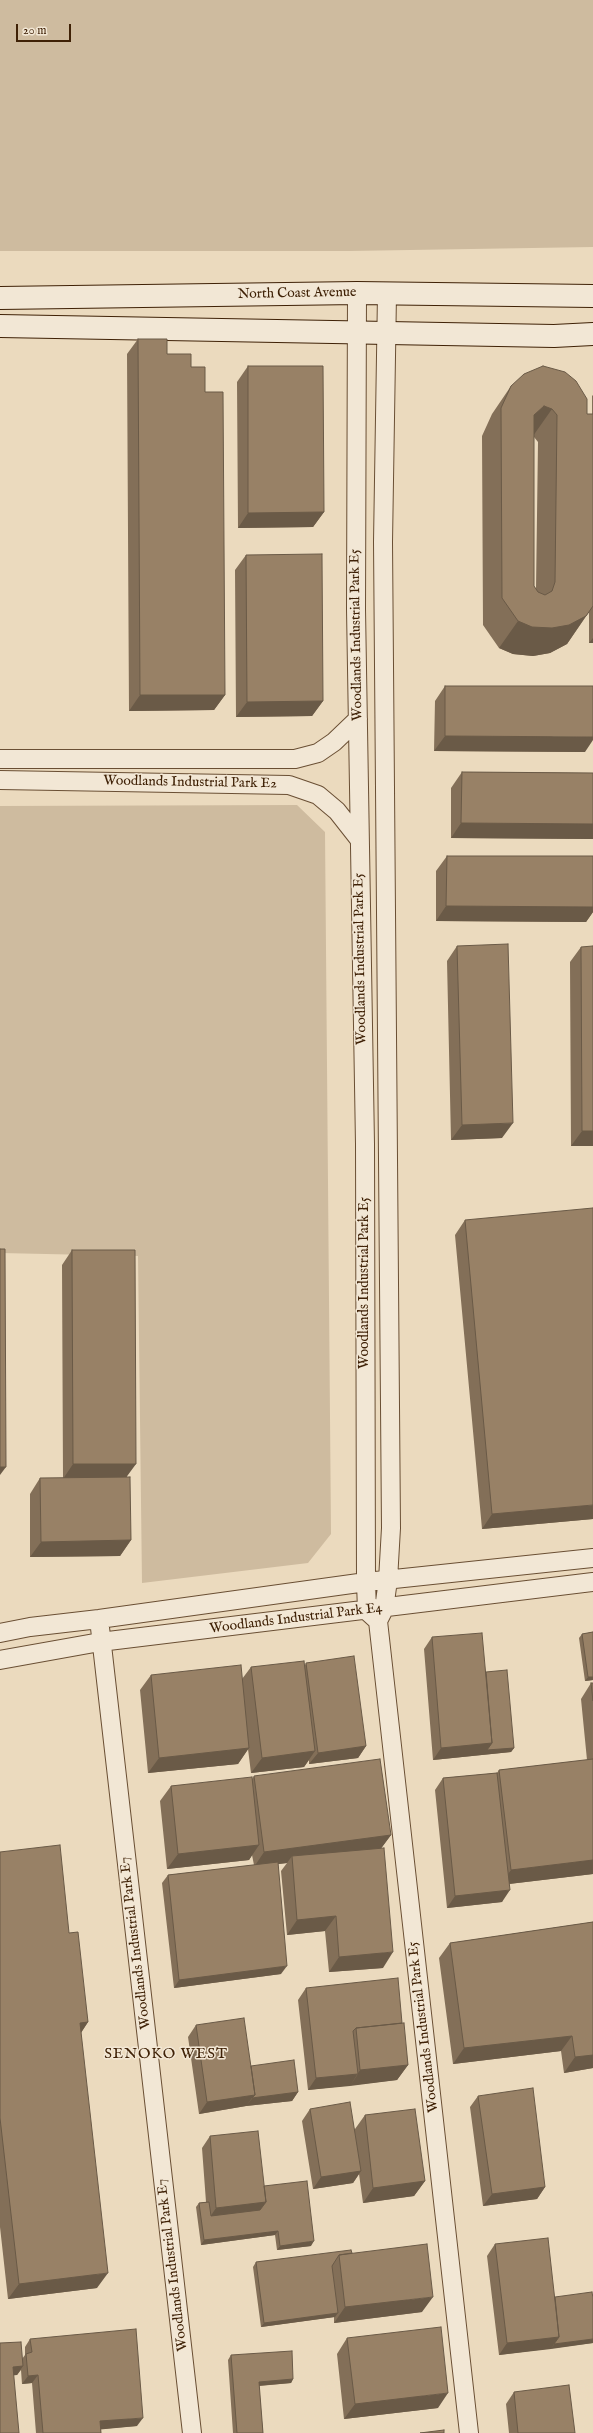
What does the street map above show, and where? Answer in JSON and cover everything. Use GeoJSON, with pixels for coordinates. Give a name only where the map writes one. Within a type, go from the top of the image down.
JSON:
{"type":"FeatureCollection","features":[{"type":"Feature","properties":{"kind":"main road","name":"North Coast Avenue"},"geometry":{"type":"LineString","coordinates":[[0,298],[357,293],[593,296]]}},
{"type":"Feature","properties":{"kind":"main road"},"geometry":{"type":"LineString","coordinates":[[0,326],[554,336],[593,334]]}},
{"type":"Feature","properties":{"kind":"street","name":"Woodlands Industrial Park E5"},"geometry":{"type":"LineString","coordinates":[[357,293],[359,839],[365,1144],[366,1582],[376,1614],[469,2433]]}},
{"type":"Feature","properties":{"kind":"street","name":"Woodlands Industrial Park E5"},"geometry":{"type":"LineString","coordinates":[[376,1614],[388,1580],[391,1528],[383,542],[388,332],[387,294]]}},
{"type":"Feature","properties":{"kind":"street","name":"Woodlands Industrial Park E2"},"geometry":{"type":"LineString","coordinates":[[0,760],[295,760],[318,753],[334,742],[358,719]]}},
{"type":"Feature","properties":{"kind":"street","name":"Woodlands Industrial Park E2"},"geometry":{"type":"LineString","coordinates":[[0,780],[290,785],[318,796],[337,811],[359,839]]}},
{"type":"Feature","properties":{"kind":"street","name":"Woodlands Industrial Park E4"},"geometry":{"type":"LineString","coordinates":[[0,1634],[30,1627],[99,1619],[366,1582],[593,1558]]}},
{"type":"Feature","properties":{"kind":"street"},"geometry":{"type":"LineString","coordinates":[[574,1560],[585,1583]]}},
{"type":"Feature","properties":{"kind":"street"},"geometry":{"type":"LineString","coordinates":[[444,1574],[447,1601]]}},
{"type":"Feature","properties":{"kind":"street","name":"Woodlands Industrial Park E4"},"geometry":{"type":"LineString","coordinates":[[0,1660],[100,1642],[180,1634],[298,1619],[376,1614],[447,1601],[585,1583]]}},
{"type":"Feature","properties":{"kind":"street"},"geometry":{"type":"LineString","coordinates":[[297,1592],[298,1619]]}},
{"type":"Feature","properties":{"kind":"street"},"geometry":{"type":"LineString","coordinates":[[177,1608],[180,1634]]}},
{"type":"Feature","properties":{"kind":"street","name":"Woodlands Industrial Park E7"},"geometry":{"type":"LineString","coordinates":[[99,1619],[100,1642],[192,2433]]}},
{"type":"Feature","properties":{"kind":"shaded area"},"geometry":{"type":"Polygon","coordinates":[[[0,0],[593,0],[593,247],[349,251],[0,251],[0,0]]]}},
{"type":"Feature","properties":{"kind":"shaded area"},"geometry":{"type":"Polygon","coordinates":[[[297,805],[325,832],[331,1534],[308,1563],[142,1583],[138,1256],[0,1253],[0,806],[297,805]]]}},
{"type":"Feature","properties":{"kind":"building"},"geometry":{"type":"Polygon","coordinates":[[[138,339],[167,339],[167,354],[191,354],[191,367],[205,367],[205,392],[223,392],[225,695],[140,695],[138,339]]]}},
{"type":"Feature","properties":{"kind":"building"},"geometry":{"type":"Polygon","coordinates":[[[248,366],[323,366],[324,512],[248,513],[248,366]]]}},
{"type":"Feature","properties":{"kind":"building"},"geometry":{"type":"Polygon","coordinates":[[[543,366],[565,372],[576,381],[587,399],[587,414],[593,414],[593,606],[586,616],[569,625],[552,628],[532,627],[518,621],[502,598],[501,408],[511,386],[524,374],[543,366]],[[544,406],[534,415],[534,586],[538,592],[545,595],[552,591],[555,582],[557,415],[552,409],[544,406]]]}},
{"type":"Feature","properties":{"kind":"building"},"geometry":{"type":"Polygon","coordinates":[[[322,554],[323,701],[247,702],[246,555],[322,554]]]}},
{"type":"Feature","properties":{"kind":"building"},"geometry":{"type":"Polygon","coordinates":[[[445,686],[593,686],[593,737],[445,736],[445,686]]]}},
{"type":"Feature","properties":{"kind":"building"},"geometry":{"type":"Polygon","coordinates":[[[462,772],[593,773],[593,824],[461,823],[462,772]]]}},
{"type":"Feature","properties":{"kind":"building"},"geometry":{"type":"Polygon","coordinates":[[[447,856],[593,856],[593,907],[446,906],[447,856]]]}},
{"type":"Feature","properties":{"kind":"building"},"geometry":{"type":"Polygon","coordinates":[[[508,944],[513,1123],[462,1125],[457,946],[508,944]]]}},
{"type":"Feature","properties":{"kind":"building"},"geometry":{"type":"Polygon","coordinates":[[[593,946],[593,1131],[582,1131],[581,947],[593,946]]]}},
{"type":"Feature","properties":{"kind":"building"},"geometry":{"type":"Polygon","coordinates":[[[593,1208],[593,1505],[492,1514],[465,1220],[593,1208]]]}},
{"type":"Feature","properties":{"kind":"building"},"geometry":{"type":"Polygon","coordinates":[[[0,1249],[5,1249],[6,1467],[0,1467],[0,1249]]]}},
{"type":"Feature","properties":{"kind":"building"},"geometry":{"type":"Polygon","coordinates":[[[72,1250],[135,1250],[136,1464],[73,1464],[72,1250]]]}},
{"type":"Feature","properties":{"kind":"building"},"geometry":{"type":"Polygon","coordinates":[[[130,1477],[131,1540],[41,1542],[40,1478],[130,1477]]]}},
{"type":"Feature","properties":{"kind":"building"},"geometry":{"type":"Polygon","coordinates":[[[593,1632],[593,1677],[588,1677],[582,1634],[593,1632]]]}},
{"type":"Feature","properties":{"kind":"building"},"geometry":{"type":"Polygon","coordinates":[[[482,1633],[492,1743],[441,1748],[432,1637],[482,1633]]]}},
{"type":"Feature","properties":{"kind":"building"},"geometry":{"type":"Polygon","coordinates":[[[354,1656],[366,1746],[318,1753],[306,1663],[354,1656]]]}},
{"type":"Feature","properties":{"kind":"building"},"geometry":{"type":"Polygon","coordinates":[[[304,1661],[315,1751],[262,1758],[251,1667],[304,1661]]]}},
{"type":"Feature","properties":{"kind":"building"},"geometry":{"type":"Polygon","coordinates":[[[241,1665],[249,1748],[159,1758],[151,1675],[241,1665]]]}},
{"type":"Feature","properties":{"kind":"building"},"geometry":{"type":"Polygon","coordinates":[[[507,1670],[514,1748],[487,1750],[492,1743],[486,1672],[507,1670]]]}},
{"type":"Feature","properties":{"kind":"building"},"geometry":{"type":"Polygon","coordinates":[[[591,1683],[593,1683],[593,1701],[591,1683]]]}},
{"type":"Feature","properties":{"kind":"building"},"geometry":{"type":"Polygon","coordinates":[[[380,1759],[391,1835],[264,1852],[254,1776],[380,1759]]]}},
{"type":"Feature","properties":{"kind":"building"},"geometry":{"type":"Polygon","coordinates":[[[593,1759],[593,1860],[511,1870],[499,1770],[593,1759]]]}},
{"type":"Feature","properties":{"kind":"building"},"geometry":{"type":"Polygon","coordinates":[[[497,1773],[510,1890],[455,1896],[443,1778],[497,1773]]]}},
{"type":"Feature","properties":{"kind":"building"},"geometry":{"type":"Polygon","coordinates":[[[252,1777],[259,1845],[178,1854],[171,1786],[252,1777]]]}},
{"type":"Feature","properties":{"kind":"building"},"geometry":{"type":"Polygon","coordinates":[[[60,1845],[69,1933],[78,1932],[88,2022],[80,2023],[108,2273],[19,2284],[0,2118],[0,1852],[60,1845]]]}},
{"type":"Feature","properties":{"kind":"building"},"geometry":{"type":"Polygon","coordinates":[[[384,1848],[393,1952],[339,1957],[336,1916],[297,1920],[292,1856],[384,1848]]]}},
{"type":"Feature","properties":{"kind":"building"},"geometry":{"type":"Polygon","coordinates":[[[278,1862],[287,1966],[179,1980],[168,1875],[278,1862]]]}},
{"type":"Feature","properties":{"kind":"building"},"geometry":{"type":"Polygon","coordinates":[[[593,1922],[593,2055],[575,2057],[572,2036],[464,2048],[450,1943],[593,1922]]]}},
{"type":"Feature","properties":{"kind":"building"},"geometry":{"type":"Polygon","coordinates":[[[398,1978],[402,2023],[356,2028],[353,2031],[358,2074],[316,2078],[306,1988],[398,1978]]]}},
{"type":"Feature","properties":{"kind":"building"},"geometry":{"type":"Polygon","coordinates":[[[244,2018],[255,2095],[207,2102],[196,2025],[244,2018]]]}},
{"type":"Feature","properties":{"kind":"building"},"geometry":{"type":"Polygon","coordinates":[[[404,2023],[408,2065],[360,2070],[356,2028],[404,2023]]]}},
{"type":"Feature","properties":{"kind":"building"},"geometry":{"type":"Polygon","coordinates":[[[294,2060],[298,2092],[252,2098],[255,2095],[251,2066],[294,2060]]]}},
{"type":"Feature","properties":{"kind":"building"},"geometry":{"type":"Polygon","coordinates":[[[533,2088],[545,2187],[492,2194],[478,2096],[533,2088]]]}},
{"type":"Feature","properties":{"kind":"building"},"geometry":{"type":"Polygon","coordinates":[[[350,2102],[361,2171],[321,2177],[310,2109],[350,2102]]]}},
{"type":"Feature","properties":{"kind":"building"},"geometry":{"type":"Polygon","coordinates":[[[415,2109],[425,2181],[373,2188],[365,2115],[415,2109]]]}},
{"type":"Feature","properties":{"kind":"building"},"geometry":{"type":"Polygon","coordinates":[[[258,2131],[266,2202],[216,2208],[210,2136],[258,2131]]]}},
{"type":"Feature","properties":{"kind":"building"},"geometry":{"type":"Polygon","coordinates":[[[307,2181],[314,2241],[280,2246],[278,2231],[204,2240],[199,2203],[209,2202],[211,2216],[260,2210],[266,2202],[264,2186],[307,2181]]]}},
{"type":"Feature","properties":{"kind":"building"},"geometry":{"type":"Polygon","coordinates":[[[548,2238],[559,2337],[507,2343],[495,2244],[548,2238]]]}},
{"type":"Feature","properties":{"kind":"building"},"geometry":{"type":"Polygon","coordinates":[[[427,2244],[433,2297],[345,2307],[339,2255],[427,2244]]]}},
{"type":"Feature","properties":{"kind":"building"},"geometry":{"type":"Polygon","coordinates":[[[351,2250],[352,2253],[339,2255],[332,2266],[338,2313],[264,2323],[256,2262],[351,2250]]]}},
{"type":"Feature","properties":{"kind":"building"},"geometry":{"type":"Polygon","coordinates":[[[592,2292],[593,2339],[554,2344],[559,2337],[555,2297],[592,2292]]]}},
{"type":"Feature","properties":{"kind":"building"},"geometry":{"type":"Polygon","coordinates":[[[441,2327],[448,2393],[355,2404],[347,2338],[441,2327]]]}},
{"type":"Feature","properties":{"kind":"building"},"geometry":{"type":"Polygon","coordinates":[[[136,2329],[143,2418],[100,2421],[101,2433],[43,2433],[38,2375],[28,2376],[26,2354],[32,2352],[30,2339],[136,2329]]]}},
{"type":"Feature","properties":{"kind":"building"},"geometry":{"type":"Polygon","coordinates":[[[21,2342],[23,2366],[13,2367],[19,2433],[0,2433],[0,2343],[21,2342]]]}},
{"type":"Feature","properties":{"kind":"building"},"geometry":{"type":"Polygon","coordinates":[[[292,2351],[293,2379],[259,2382],[263,2433],[237,2433],[231,2355],[292,2351]]]}},
{"type":"Feature","properties":{"kind":"building"},"geometry":{"type":"Polygon","coordinates":[[[569,2385],[575,2433],[518,2433],[514,2392],[569,2385]]]}},
{"type":"Feature","properties":{"kind":"building"},"geometry":{"type":"Polygon","coordinates":[[[444,2430],[444,2433],[420,2433],[444,2430]]]}},
{"type":"Feature","properties":{"kind":"district","name":"SENOKO WEST"},"geometry":{"type":"Point","coordinates":[166,2055]}}]}
